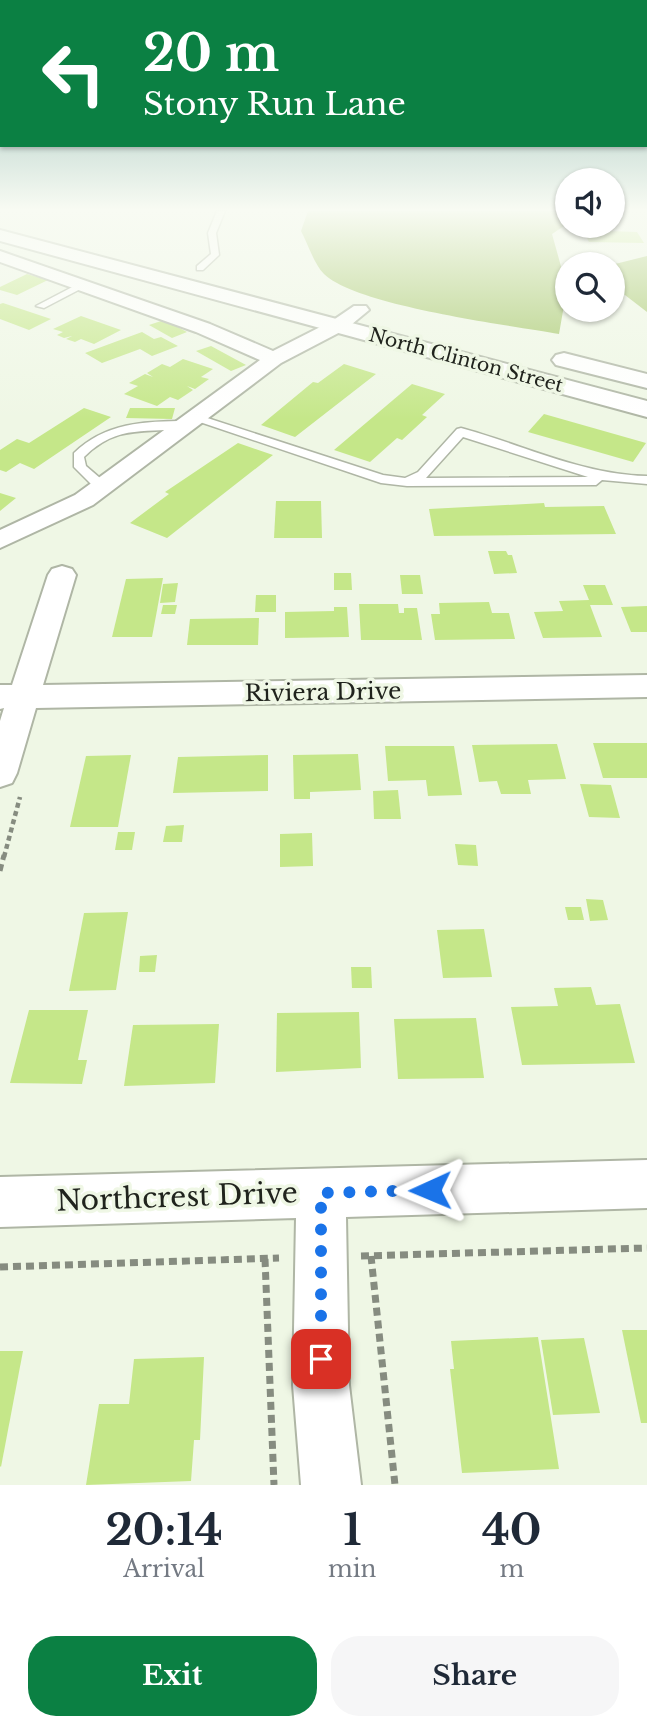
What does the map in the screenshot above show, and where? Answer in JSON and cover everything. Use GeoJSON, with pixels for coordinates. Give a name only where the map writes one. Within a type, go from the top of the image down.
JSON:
{"type":"FeatureCollection","features":[{"type":"Feature","properties":{"kind":"main road","name":"North Clinton Street"},"geometry":{"type":"LineString","coordinates":[[171,280],[647,409]]}},
{"type":"Feature","properties":{"kind":"main road"},"geometry":{"type":"LineString","coordinates":[[247,280],[307,296]]}},
{"type":"Feature","properties":{"kind":"main road","name":"North Clinton Street"},"geometry":{"type":"LineString","coordinates":[[334,303],[386,316]]}},
{"type":"Feature","properties":{"kind":"main road","name":"North Clinton Street"},"geometry":{"type":"LineString","coordinates":[[543,355],[647,381]]}},
{"type":"Feature","properties":{"kind":"street"},"geometry":{"type":"LineString","coordinates":[[70,280],[204,328],[274,359]]}},
{"type":"Feature","properties":{"kind":"street"},"geometry":{"type":"LineString","coordinates":[[0,540],[84,500],[274,359],[339,325],[360,310]]}},
{"type":"Feature","properties":{"kind":"street"},"geometry":{"type":"LineString","coordinates":[[11,781],[12,697],[62,575]]}},
{"type":"Feature","properties":{"kind":"street","name":"Riviera Drive"},"geometry":{"type":"LineString","coordinates":[[12,697],[647,686]]}},
{"type":"Feature","properties":{"kind":"street","name":"Northcrest Drive"},"geometry":{"type":"LineString","coordinates":[[0,1202],[647,1184]]}},
{"type":"Feature","properties":{"kind":"street"},"geometry":{"type":"LineString","coordinates":[[321,1193],[346,1256],[321,1385],[331,1485]]}},
{"type":"Feature","properties":{"kind":"lane"},"geometry":{"type":"LineString","coordinates":[[41,306],[83,285]]}},
{"type":"Feature","properties":{"kind":"lane"},"geometry":{"type":"LineString","coordinates":[[102,487],[79,467],[78,456],[85,447],[122,427],[191,421],[381,479],[407,482],[647,480]]}},
{"type":"Feature","properties":{"kind":"lane"},"geometry":{"type":"LineString","coordinates":[[407,482],[422,475],[461,432],[619,481]]}},
{"type":"Feature","properties":{"kind":"path"},"geometry":{"type":"LineString","coordinates":[[0,871],[11,781]]}},
{"type":"Feature","properties":{"kind":"path"},"geometry":{"type":"LineString","coordinates":[[0,1267],[647,1248]]}},
{"type":"Feature","properties":{"kind":"path"},"geometry":{"type":"LineString","coordinates":[[346,1256],[395,1485]]}},
{"type":"Feature","properties":{"kind":"path"},"geometry":{"type":"LineString","coordinates":[[265,1258],[274,1485]]}},
{"type":"Feature","properties":{"kind":"green space"},"geometry":{"type":"Polygon","coordinates":[[[334,280],[555,280],[555,322],[561,322],[559,334],[435,313],[367,296],[334,280]]]}},
{"type":"Feature","properties":{"kind":"green space"},"geometry":{"type":"Polygon","coordinates":[[[625,280],[647,280],[647,312],[625,295],[625,280]]]}},
{"type":"Feature","properties":{"kind":"building"},"geometry":{"type":"Polygon","coordinates":[[[14,280],[47,280],[17,295],[0,290],[0,287],[14,280]]]}},
{"type":"Feature","properties":{"kind":"building"},"geometry":{"type":"Polygon","coordinates":[[[0,304],[51,319],[29,330],[0,319],[0,304]]]}},
{"type":"Feature","properties":{"kind":"building"},"geometry":{"type":"Polygon","coordinates":[[[81,316],[121,330],[94,344],[81,339],[75,342],[66,339],[72,336],[64,338],[57,335],[63,332],[53,329],[81,316]]]}},
{"type":"Feature","properties":{"kind":"building"},"geometry":{"type":"Polygon","coordinates":[[[164,320],[187,332],[172,338],[149,325],[164,320]]]}},
{"type":"Feature","properties":{"kind":"building"},"geometry":{"type":"Polygon","coordinates":[[[142,332],[154,339],[161,337],[178,346],[152,356],[140,349],[102,363],[85,353],[142,332]]]}},
{"type":"Feature","properties":{"kind":"building"},"geometry":{"type":"Polygon","coordinates":[[[211,346],[246,365],[231,371],[196,351],[211,346]]]}},
{"type":"Feature","properties":{"kind":"building"},"geometry":{"type":"Polygon","coordinates":[[[183,359],[213,369],[201,377],[209,379],[195,389],[187,386],[193,390],[178,400],[170,397],[157,406],[124,394],[138,386],[129,383],[145,374],[153,377],[147,373],[162,364],[170,367],[183,359]]]}},
{"type":"Feature","properties":{"kind":"building"},"geometry":{"type":"Polygon","coordinates":[[[344,364],[376,374],[295,437],[261,425],[313,382],[318,383],[344,364]]]}},
{"type":"Feature","properties":{"kind":"building"},"geometry":{"type":"Polygon","coordinates":[[[412,384],[445,394],[422,415],[427,417],[402,440],[397,438],[370,462],[334,450],[412,384]]]}},
{"type":"Feature","properties":{"kind":"building"},"geometry":{"type":"Polygon","coordinates":[[[84,408],[111,417],[34,469],[20,463],[6,472],[0,470],[0,450],[17,439],[29,443],[84,408]]]}},
{"type":"Feature","properties":{"kind":"building"},"geometry":{"type":"Polygon","coordinates":[[[130,408],[175,408],[172,419],[126,418],[130,408]]]}},
{"type":"Feature","properties":{"kind":"building"},"geometry":{"type":"Polygon","coordinates":[[[544,414],[646,443],[633,462],[528,432],[544,414]]]}},
{"type":"Feature","properties":{"kind":"building"},"geometry":{"type":"Polygon","coordinates":[[[238,443],[273,455],[167,538],[130,523],[169,494],[165,492],[238,443]]]}},
{"type":"Feature","properties":{"kind":"building"},"geometry":{"type":"Polygon","coordinates":[[[0,493],[16,498],[0,511],[0,493]]]}},
{"type":"Feature","properties":{"kind":"building"},"geometry":{"type":"Polygon","coordinates":[[[276,501],[321,501],[322,538],[274,538],[276,501]]]}},
{"type":"Feature","properties":{"kind":"building"},"geometry":{"type":"Polygon","coordinates":[[[544,503],[545,507],[604,506],[616,534],[434,536],[429,509],[544,503]]]}},
{"type":"Feature","properties":{"kind":"building"},"geometry":{"type":"Polygon","coordinates":[[[488,551],[506,551],[508,555],[512,555],[517,573],[494,574],[488,551]]]}},
{"type":"Feature","properties":{"kind":"building"},"geometry":{"type":"Polygon","coordinates":[[[334,573],[351,573],[352,590],[334,590],[334,573]]]}},
{"type":"Feature","properties":{"kind":"building"},"geometry":{"type":"Polygon","coordinates":[[[400,575],[420,575],[423,594],[402,594],[400,575]]]}},
{"type":"Feature","properties":{"kind":"building"},"geometry":{"type":"Polygon","coordinates":[[[163,578],[152,637],[112,637],[126,579],[163,578]]]}},
{"type":"Feature","properties":{"kind":"building"},"geometry":{"type":"Polygon","coordinates":[[[178,583],[175,602],[160,603],[163,584],[178,583]]]}},
{"type":"Feature","properties":{"kind":"building"},"geometry":{"type":"Polygon","coordinates":[[[583,585],[605,585],[613,605],[590,605],[602,637],[543,638],[534,612],[563,611],[559,601],[589,600],[583,585]]]}},
{"type":"Feature","properties":{"kind":"building"},"geometry":{"type":"Polygon","coordinates":[[[256,595],[276,595],[276,612],[255,612],[256,595]]]}},
{"type":"Feature","properties":{"kind":"building"},"geometry":{"type":"Polygon","coordinates":[[[489,602],[492,613],[509,613],[515,639],[435,640],[431,614],[440,614],[439,603],[489,602]]]}},
{"type":"Feature","properties":{"kind":"building"},"geometry":{"type":"Polygon","coordinates":[[[359,604],[398,604],[399,613],[404,613],[404,608],[417,608],[422,640],[361,640],[359,604]]]}},
{"type":"Feature","properties":{"kind":"building"},"geometry":{"type":"Polygon","coordinates":[[[163,605],[177,605],[175,614],[161,614],[163,605]]]}},
{"type":"Feature","properties":{"kind":"building"},"geometry":{"type":"Polygon","coordinates":[[[647,606],[647,632],[631,632],[621,607],[647,606]]]}},
{"type":"Feature","properties":{"kind":"building"},"geometry":{"type":"Polygon","coordinates":[[[334,607],[347,607],[349,637],[285,638],[285,612],[334,611],[334,607]]]}},
{"type":"Feature","properties":{"kind":"building"},"geometry":{"type":"Polygon","coordinates":[[[259,618],[258,645],[187,645],[190,619],[259,618]]]}},
{"type":"Feature","properties":{"kind":"building"},"geometry":{"type":"Polygon","coordinates":[[[593,743],[647,743],[647,778],[603,778],[593,743]]]}},
{"type":"Feature","properties":{"kind":"building"},"geometry":{"type":"Polygon","coordinates":[[[557,744],[566,779],[528,780],[531,794],[501,794],[497,781],[479,782],[472,745],[557,744]]]}},
{"type":"Feature","properties":{"kind":"building"},"geometry":{"type":"Polygon","coordinates":[[[385,746],[454,746],[462,795],[428,796],[426,780],[388,781],[385,746]]]}},
{"type":"Feature","properties":{"kind":"building"},"geometry":{"type":"Polygon","coordinates":[[[358,754],[361,790],[310,792],[310,799],[294,799],[293,755],[358,754]]]}},
{"type":"Feature","properties":{"kind":"building"},"geometry":{"type":"Polygon","coordinates":[[[131,755],[118,827],[70,827],[86,756],[131,755]]]}},
{"type":"Feature","properties":{"kind":"building"},"geometry":{"type":"Polygon","coordinates":[[[268,755],[268,791],[173,793],[178,757],[268,755]]]}},
{"type":"Feature","properties":{"kind":"building"},"geometry":{"type":"Polygon","coordinates":[[[580,784],[611,785],[620,818],[589,817],[580,784]]]}},
{"type":"Feature","properties":{"kind":"building"},"geometry":{"type":"Polygon","coordinates":[[[398,790],[401,819],[374,819],[373,791],[398,790]]]}},
{"type":"Feature","properties":{"kind":"building"},"geometry":{"type":"Polygon","coordinates":[[[184,825],[182,842],[163,842],[166,826],[184,825]]]}},
{"type":"Feature","properties":{"kind":"building"},"geometry":{"type":"Polygon","coordinates":[[[118,832],[135,832],[132,850],[115,850],[118,832]]]}},
{"type":"Feature","properties":{"kind":"building"},"geometry":{"type":"Polygon","coordinates":[[[312,833],[313,866],[280,867],[280,834],[312,833]]]}},
{"type":"Feature","properties":{"kind":"building"},"geometry":{"type":"Polygon","coordinates":[[[455,844],[476,845],[478,866],[458,865],[455,844]]]}},
{"type":"Feature","properties":{"kind":"building"},"geometry":{"type":"Polygon","coordinates":[[[586,899],[603,900],[608,920],[590,921],[586,899]]]}},
{"type":"Feature","properties":{"kind":"building"},"geometry":{"type":"Polygon","coordinates":[[[565,907],[581,907],[584,920],[568,920],[565,907]]]}},
{"type":"Feature","properties":{"kind":"building"},"geometry":{"type":"Polygon","coordinates":[[[128,912],[116,990],[69,991],[84,913],[128,912]]]}},
{"type":"Feature","properties":{"kind":"building"},"geometry":{"type":"Polygon","coordinates":[[[484,929],[492,977],[443,978],[437,930],[484,929]]]}},
{"type":"Feature","properties":{"kind":"building"},"geometry":{"type":"Polygon","coordinates":[[[157,955],[155,972],[139,972],[140,956],[157,955]]]}},
{"type":"Feature","properties":{"kind":"building"},"geometry":{"type":"Polygon","coordinates":[[[351,967],[371,967],[372,988],[352,988],[351,967]]]}},
{"type":"Feature","properties":{"kind":"building"},"geometry":{"type":"Polygon","coordinates":[[[591,987],[596,1005],[620,1004],[635,1063],[522,1065],[511,1007],[558,1006],[554,988],[591,987]]]}},
{"type":"Feature","properties":{"kind":"building"},"geometry":{"type":"Polygon","coordinates":[[[29,1010],[88,1010],[78,1060],[87,1060],[82,1084],[10,1083],[29,1010]]]}},
{"type":"Feature","properties":{"kind":"building"},"geometry":{"type":"Polygon","coordinates":[[[359,1012],[361,1068],[276,1072],[277,1013],[359,1012]]]}},
{"type":"Feature","properties":{"kind":"building"},"geometry":{"type":"Polygon","coordinates":[[[476,1018],[484,1078],[398,1079],[394,1019],[476,1018]]]}},
{"type":"Feature","properties":{"kind":"building"},"geometry":{"type":"Polygon","coordinates":[[[219,1024],[215,1083],[124,1086],[133,1025],[219,1024]]]}},
{"type":"Feature","properties":{"kind":"building"},"geometry":{"type":"Polygon","coordinates":[[[622,1330],[647,1330],[647,1423],[641,1423],[622,1330]]]}},
{"type":"Feature","properties":{"kind":"building"},"geometry":{"type":"Polygon","coordinates":[[[538,1337],[559,1469],[462,1473],[450,1369],[454,1369],[451,1341],[538,1337]]]}},
{"type":"Feature","properties":{"kind":"building"},"geometry":{"type":"Polygon","coordinates":[[[584,1338],[600,1413],[553,1415],[541,1340],[584,1338]]]}},
{"type":"Feature","properties":{"kind":"building"},"geometry":{"type":"Polygon","coordinates":[[[0,1351],[23,1351],[1,1467],[0,1466],[0,1351]]]}},
{"type":"Feature","properties":{"kind":"building"},"geometry":{"type":"Polygon","coordinates":[[[204,1357],[200,1440],[194,1440],[191,1481],[86,1485],[99,1404],[129,1404],[134,1359],[204,1357]]]}},
{"type":"Feature","properties":{"kind":"route"},"geometry":{"type":"LineString","coordinates":[[321,1359],[321,1193],[430,1190]]}}]}
